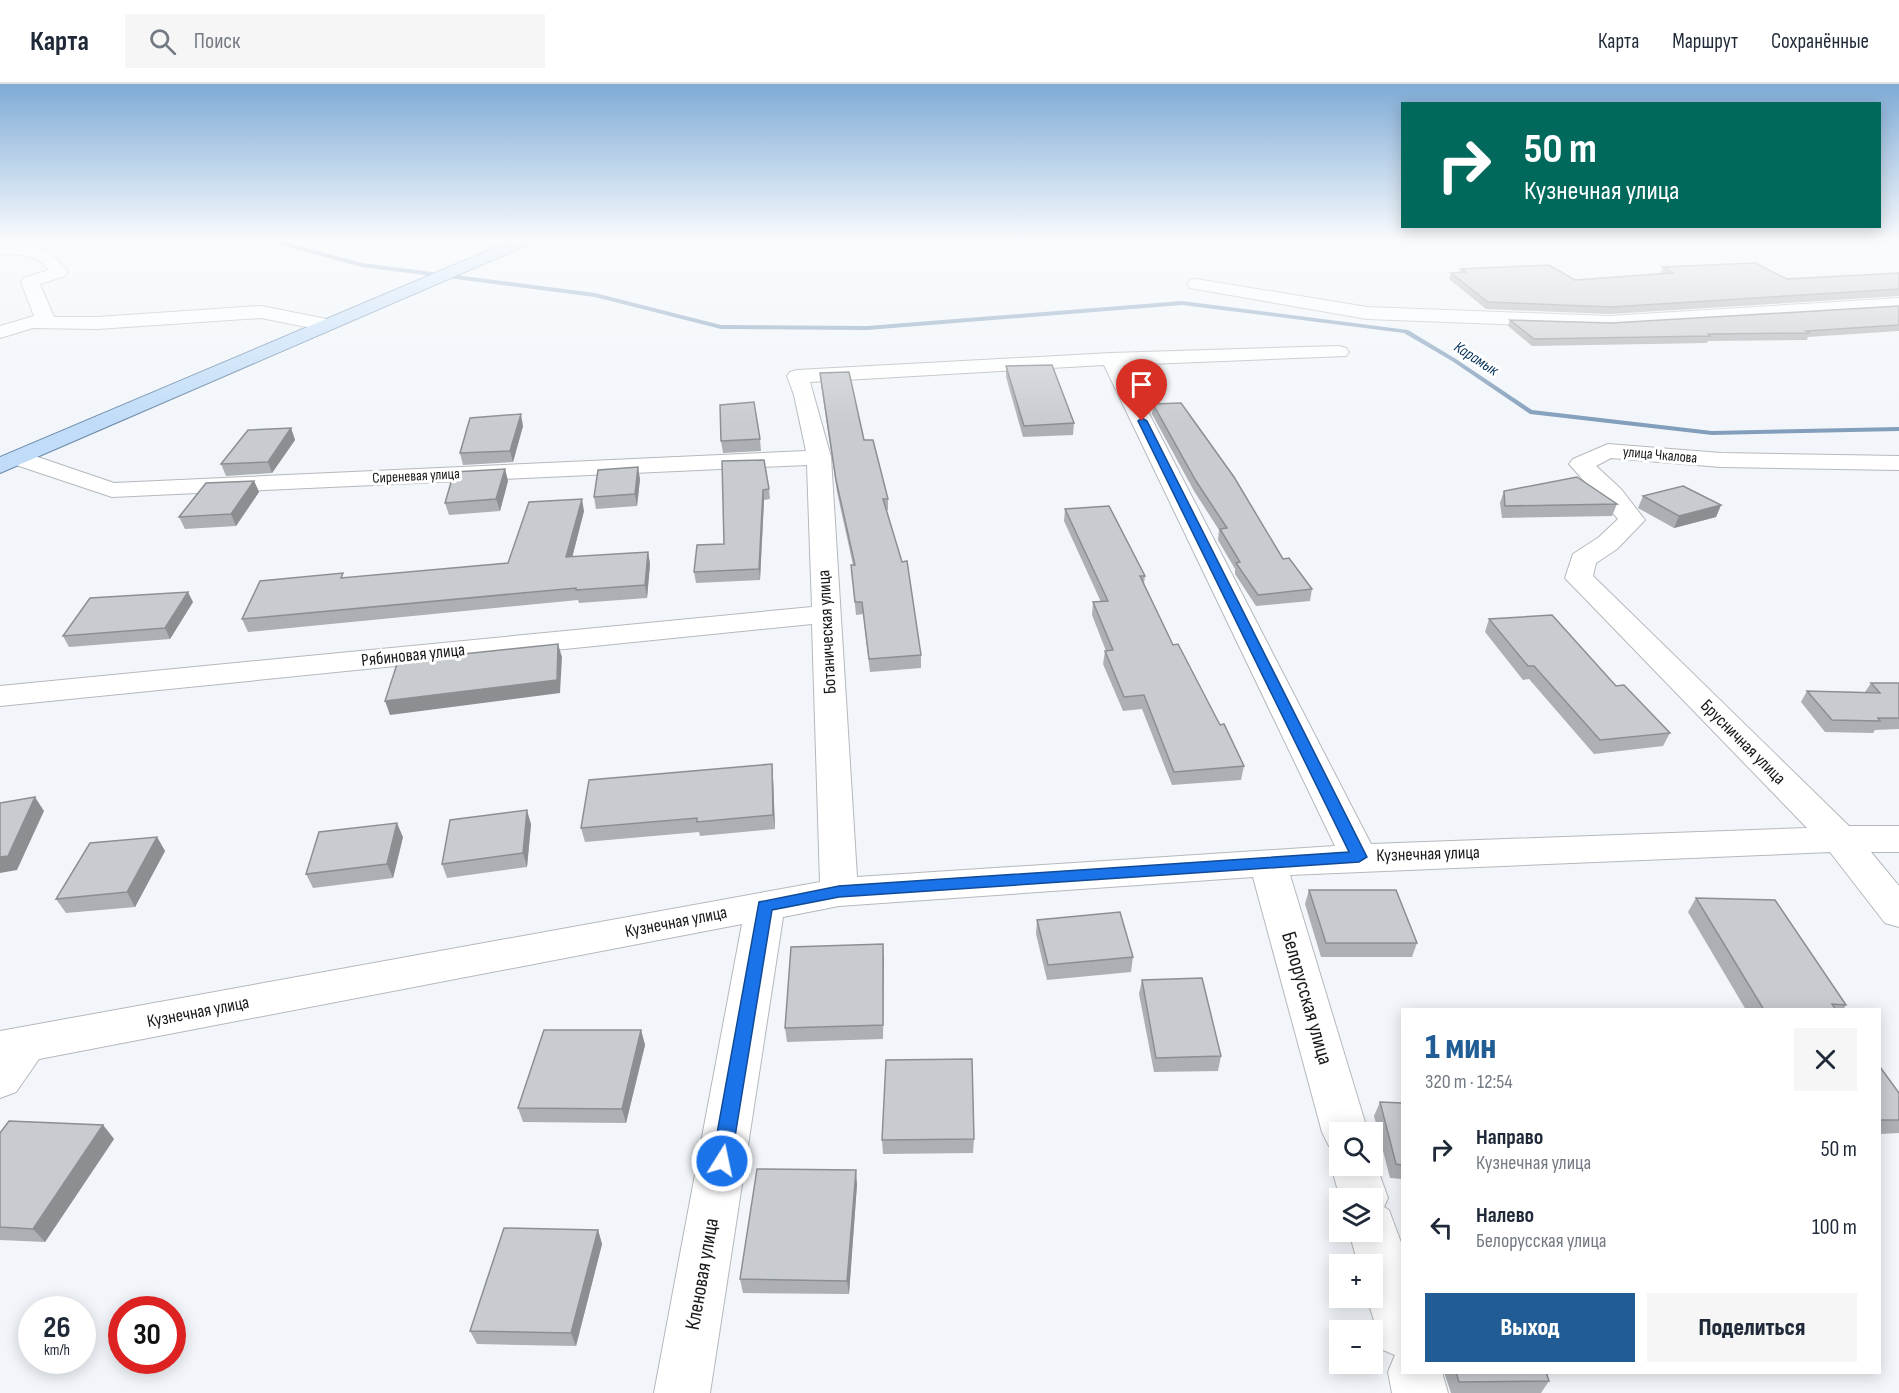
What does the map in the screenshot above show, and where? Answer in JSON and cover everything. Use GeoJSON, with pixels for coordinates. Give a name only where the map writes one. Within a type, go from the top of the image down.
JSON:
{"type":"FeatureCollection","features":[{"type":"Feature","properties":{"kind":"main road"},"geometry":{"type":"LineString","coordinates":[[6,459],[370,301]]}},
{"type":"Feature","properties":{"kind":"street"},"geometry":{"type":"LineString","coordinates":[[35,301],[40,321]]}},
{"type":"Feature","properties":{"kind":"street"},"geometry":{"type":"LineString","coordinates":[[1293,301],[1367,314],[1609,322],[1899,304]]}},
{"type":"Feature","properties":{"kind":"street"},"geometry":{"type":"LineString","coordinates":[[0,332],[40,321],[97,323],[261,312],[318,323]]}},
{"type":"Feature","properties":{"kind":"street"},"geometry":{"type":"LineString","coordinates":[[1339,352],[1111,359],[1359,857]]}},
{"type":"Feature","properties":{"kind":"street","name":"Ботаническая улица"},"geometry":{"type":"LineString","coordinates":[[839,892],[819,457],[805,394],[798,376],[1111,359]]}},
{"type":"Feature","properties":{"kind":"street","name":"улица Чкалова"},"geometry":{"type":"LineString","coordinates":[[1579,578],[1583,560],[1608,543],[1632,520],[1612,494],[1581,464],[1608,451],[1721,460],[1899,464]]}},
{"type":"Feature","properties":{"kind":"street","name":"Сиреневая улица"},"geometry":{"type":"LineString","coordinates":[[6,459],[112,490],[819,457]]}},
{"type":"Feature","properties":{"kind":"street","name":"Брусничная улица"},"geometry":{"type":"LineString","coordinates":[[1579,578],[1840,838],[1899,914]]}},
{"type":"Feature","properties":{"kind":"street","name":"Рябиновая улица"},"geometry":{"type":"LineString","coordinates":[[0,696],[826,614]]}},
{"type":"Feature","properties":{"kind":"street","name":"Кузнечная улица"},"geometry":{"type":"LineString","coordinates":[[13,1046],[839,892],[1359,857],[1840,838],[1899,839]]}},
{"type":"Feature","properties":{"kind":"street","name":"Белорусская улица"},"geometry":{"type":"LineString","coordinates":[[1268,863],[1343,1122]]}},
{"type":"Feature","properties":{"kind":"street","name":"Кленовая улица"},"geometry":{"type":"LineString","coordinates":[[682,1393],[765,906]]}},
{"type":"Feature","properties":{"kind":"street"},"geometry":{"type":"LineString","coordinates":[[0,1079],[13,1046]]}},
{"type":"Feature","properties":{"kind":"street"},"geometry":{"type":"LineString","coordinates":[[1377,1242],[1401,1328]]}},
{"type":"Feature","properties":{"kind":"street"},"geometry":{"type":"LineString","coordinates":[[1415,1374],[1420,1393]]}},
{"type":"Feature","properties":{"kind":"building"},"geometry":{"type":"Polygon","coordinates":[[[1487,301],[1706,301],[1611,307],[1487,301]]]}},
{"type":"Feature","properties":{"kind":"building"},"geometry":{"type":"Polygon","coordinates":[[[1899,306],[1899,325],[1806,331],[1810,333],[1534,339],[1510,320],[1611,323],[1899,306]]]}},
{"type":"Feature","properties":{"kind":"building"},"geometry":{"type":"Polygon","coordinates":[[[1052,365],[1074,423],[1024,426],[1006,366],[1052,365]]]}},
{"type":"Feature","properties":{"kind":"building"},"geometry":{"type":"Polygon","coordinates":[[[849,372],[864,440],[873,440],[888,499],[883,499],[902,562],[907,561],[921,655],[869,659],[862,602],[855,602],[851,565],[855,565],[836,480],[820,373],[849,372]]]}},
{"type":"Feature","properties":{"kind":"building"},"geometry":{"type":"Polygon","coordinates":[[[754,402],[760,439],[721,441],[720,405],[754,402]]]}},
{"type":"Feature","properties":{"kind":"building"},"geometry":{"type":"Polygon","coordinates":[[[1181,403],[1234,477],[1283,559],[1289,558],[1312,589],[1258,595],[1236,563],[1240,562],[1220,529],[1227,528],[1196,481],[1153,404],[1181,403]]]}},
{"type":"Feature","properties":{"kind":"building"},"geometry":{"type":"Polygon","coordinates":[[[521,414],[510,451],[460,453],[470,418],[521,414]]]}},
{"type":"Feature","properties":{"kind":"building"},"geometry":{"type":"Polygon","coordinates":[[[291,428],[268,462],[221,464],[248,430],[291,428]]]}},
{"type":"Feature","properties":{"kind":"building"},"geometry":{"type":"Polygon","coordinates":[[[764,460],[769,489],[763,490],[759,569],[694,572],[697,545],[724,544],[722,461],[764,460]]]}},
{"type":"Feature","properties":{"kind":"building"},"geometry":{"type":"Polygon","coordinates":[[[638,467],[635,494],[594,497],[598,470],[638,467]]]}},
{"type":"Feature","properties":{"kind":"building"},"geometry":{"type":"Polygon","coordinates":[[[505,469],[496,499],[445,503],[454,472],[505,469]]]}},
{"type":"Feature","properties":{"kind":"building"},"geometry":{"type":"Polygon","coordinates":[[[1577,477],[1617,504],[1505,506],[1504,491],[1577,477]]]}},
{"type":"Feature","properties":{"kind":"building"},"geometry":{"type":"Polygon","coordinates":[[[254,481],[231,514],[179,517],[206,483],[254,481]]]}},
{"type":"Feature","properties":{"kind":"building"},"geometry":{"type":"Polygon","coordinates":[[[1683,486],[1721,505],[1679,516],[1643,496],[1683,486]]]}},
{"type":"Feature","properties":{"kind":"building"},"geometry":{"type":"Polygon","coordinates":[[[582,499],[566,557],[648,552],[645,585],[576,590],[576,588],[242,619],[260,581],[343,573],[341,578],[508,563],[529,502],[582,499]]]}},
{"type":"Feature","properties":{"kind":"building"},"geometry":{"type":"Polygon","coordinates":[[[1109,506],[1145,576],[1140,576],[1173,645],[1178,644],[1220,725],[1224,724],[1244,766],[1174,772],[1144,695],[1124,697],[1105,651],[1113,650],[1093,602],[1108,601],[1065,509],[1109,506]]]}},
{"type":"Feature","properties":{"kind":"building"},"geometry":{"type":"Polygon","coordinates":[[[188,592],[165,628],[63,636],[90,598],[188,592]]]}},
{"type":"Feature","properties":{"kind":"building"},"geometry":{"type":"Polygon","coordinates":[[[1552,615],[1616,686],[1624,685],[1670,733],[1600,740],[1534,666],[1528,666],[1489,619],[1552,615]]]}},
{"type":"Feature","properties":{"kind":"building"},"geometry":{"type":"Polygon","coordinates":[[[558,644],[557,680],[385,701],[398,661],[558,644]]]}},
{"type":"Feature","properties":{"kind":"building"},"geometry":{"type":"Polygon","coordinates":[[[1871,683],[1899,683],[1899,718],[1878,718],[1880,721],[1832,720],[1807,691],[1880,693],[1871,683]]]}},
{"type":"Feature","properties":{"kind":"building"},"geometry":{"type":"Polygon","coordinates":[[[772,764],[773,815],[697,822],[697,818],[581,828],[589,780],[772,764]]]}},
{"type":"Feature","properties":{"kind":"building"},"geometry":{"type":"Polygon","coordinates":[[[35,797],[8,856],[0,857],[0,803],[35,797]]]}},
{"type":"Feature","properties":{"kind":"building"},"geometry":{"type":"Polygon","coordinates":[[[527,810],[523,853],[442,864],[450,820],[527,810]]]}},
{"type":"Feature","properties":{"kind":"building"},"geometry":{"type":"Polygon","coordinates":[[[397,823],[387,864],[306,874],[319,832],[397,823]]]}},
{"type":"Feature","properties":{"kind":"building"},"geometry":{"type":"Polygon","coordinates":[[[157,837],[127,892],[56,899],[90,843],[157,837]]]}},
{"type":"Feature","properties":{"kind":"building"},"geometry":{"type":"Polygon","coordinates":[[[1309,890],[1396,890],[1417,943],[1326,943],[1309,890]]]}},
{"type":"Feature","properties":{"kind":"building"},"geometry":{"type":"Polygon","coordinates":[[[1696,898],[1775,900],[1846,1005],[1832,1004],[1835,1008],[1763,1008],[1696,898]]]}},
{"type":"Feature","properties":{"kind":"building"},"geometry":{"type":"Polygon","coordinates":[[[1120,912],[1133,957],[1048,965],[1037,920],[1120,912]]]}},
{"type":"Feature","properties":{"kind":"building"},"geometry":{"type":"Polygon","coordinates":[[[883,944],[883,1025],[785,1028],[791,947],[883,944]]]}},
{"type":"Feature","properties":{"kind":"building"},"geometry":{"type":"Polygon","coordinates":[[[1202,978],[1221,1056],[1156,1058],[1142,980],[1202,978]]]}},
{"type":"Feature","properties":{"kind":"building"},"geometry":{"type":"Polygon","coordinates":[[[544,1030],[641,1030],[622,1109],[518,1108],[544,1030]]]}},
{"type":"Feature","properties":{"kind":"building"},"geometry":{"type":"Polygon","coordinates":[[[972,1059],[974,1139],[882,1140],[886,1060],[972,1059]]]}},
{"type":"Feature","properties":{"kind":"building"},"geometry":{"type":"Polygon","coordinates":[[[1881,1068],[1899,1093],[1899,1120],[1881,1120],[1881,1068]]]}},
{"type":"Feature","properties":{"kind":"building"},"geometry":{"type":"Polygon","coordinates":[[[1380,1102],[1401,1103],[1401,1165],[1396,1164],[1380,1102]]]}},
{"type":"Feature","properties":{"kind":"building"},"geometry":{"type":"Polygon","coordinates":[[[9,1121],[103,1125],[33,1229],[0,1227],[0,1133],[9,1121]]]}},
{"type":"Feature","properties":{"kind":"building"},"geometry":{"type":"Polygon","coordinates":[[[757,1169],[856,1170],[847,1281],[740,1279],[757,1169]]]}},
{"type":"Feature","properties":{"kind":"building"},"geometry":{"type":"Polygon","coordinates":[[[504,1228],[598,1230],[571,1333],[470,1331],[504,1228]]]}},
{"type":"Feature","properties":{"kind":"building"},"geometry":{"type":"Polygon","coordinates":[[[1457,1374],[1547,1374],[1549,1381],[1459,1382],[1457,1374]]]}},
{"type":"Feature","properties":{"kind":"waterway","name":"Карамык"},"geometry":{"type":"LineString","coordinates":[[619,301],[721,327],[867,328],[1182,303],[1406,331],[1454,360],[1530,412],[1712,433],[1899,429]]}},
{"type":"Feature","properties":{"kind":"route"},"geometry":{"type":"LineString","coordinates":[[722,1161],[765,906],[839,892],[1359,857],[1142,421]]}}]}
